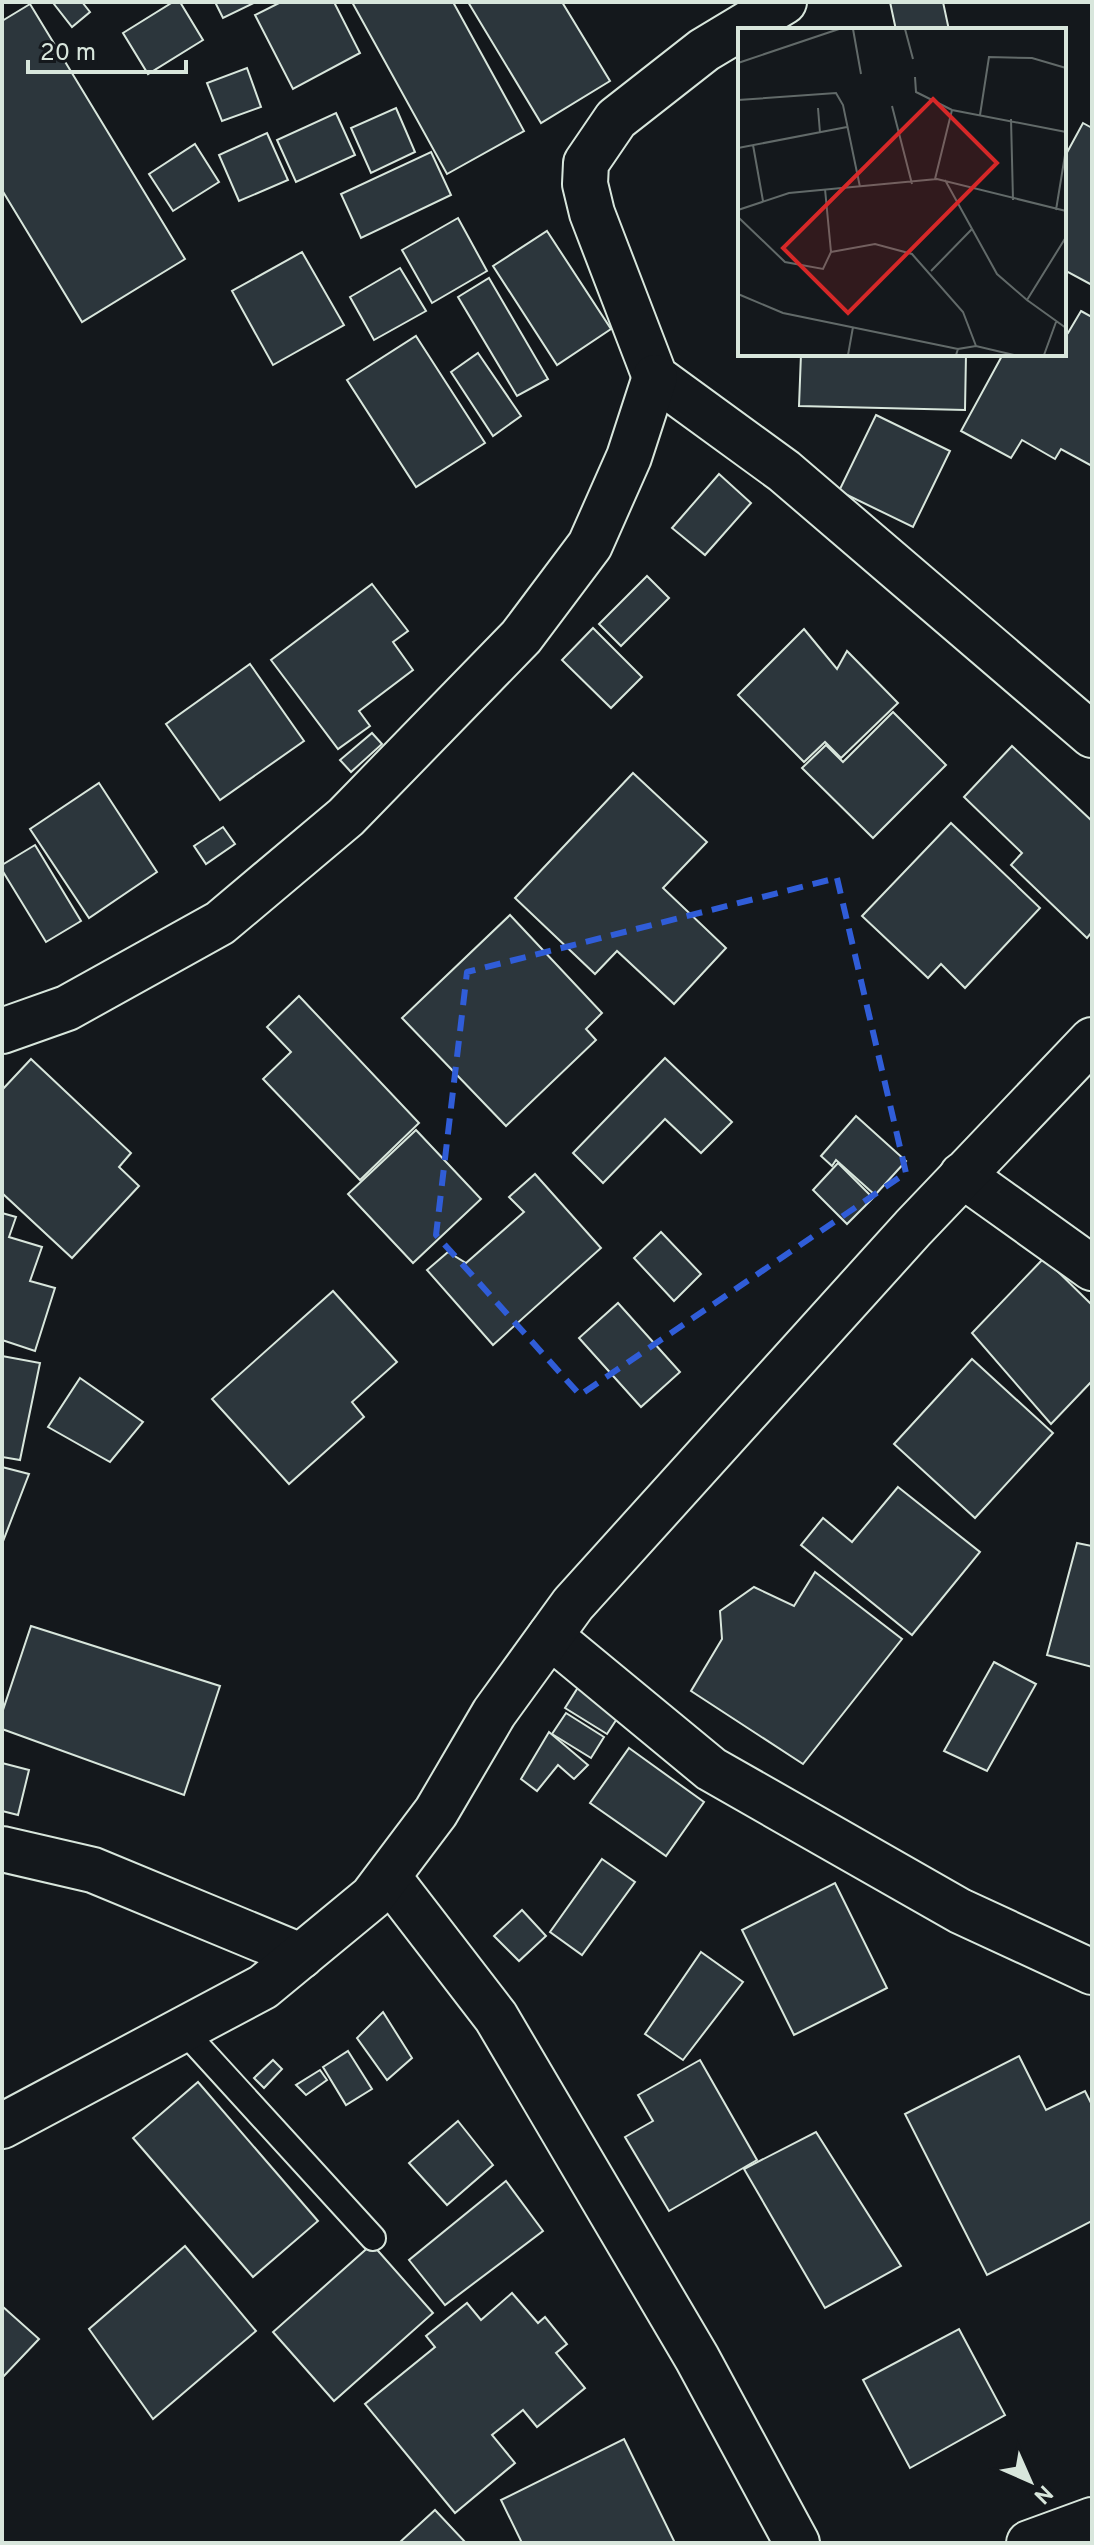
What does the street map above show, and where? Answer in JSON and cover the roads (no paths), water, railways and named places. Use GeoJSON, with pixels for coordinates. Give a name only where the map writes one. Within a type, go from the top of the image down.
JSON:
{"type":"FeatureCollection","features":[{"type":"Feature","properties":{"kind":"street"},"geometry":{"type":"LineString","coordinates":[[741,28],[784,2]]}},
{"type":"Feature","properties":{"kind":"street"},"geometry":{"type":"LineString","coordinates":[[738,30],[704,50],[616,119],[586,163],[585,184],[592,213],[655,377],[784,471],[1092,735]]}},
{"type":"Feature","properties":{"kind":"street"},"geometry":{"type":"LineString","coordinates":[[2,1031],[67,1008],[220,923],[346,817],[521,637],[590,545],[629,457],[655,377]]}},
{"type":"Feature","properties":{"kind":"street"},"geometry":{"type":"LineString","coordinates":[[2,2126],[263,1987],[372,1897],[436,1812],[494,1713],[573,1604],[962,1175],[1092,1040]]}},
{"type":"Feature","properties":{"kind":"street"},"geometry":{"type":"LineString","coordinates":[[962,1175],[1092,1268]]}},
{"type":"Feature","properties":{"kind":"street"},"geometry":{"type":"LineString","coordinates":[[550,1636],[711,1769],[960,1911],[1092,1972]]}},
{"type":"Feature","properties":{"kind":"street"},"geometry":{"type":"LineString","coordinates":[[2,1849],[93,1870],[301,1956]]}},
{"type":"Feature","properties":{"kind":"street"},"geometry":{"type":"LineString","coordinates":[[389,1878],[496,2017],[697,2358],[797,2543]]}},
{"type":"Feature","properties":{"kind":"street"},"geometry":{"type":"LineString","coordinates":[[1029,2543],[1092,2520]]}},
{"type":"Feature","properties":{"kind":"lane"},"geometry":{"type":"LineString","coordinates":[[183,2030],[373,2238]]}}]}
